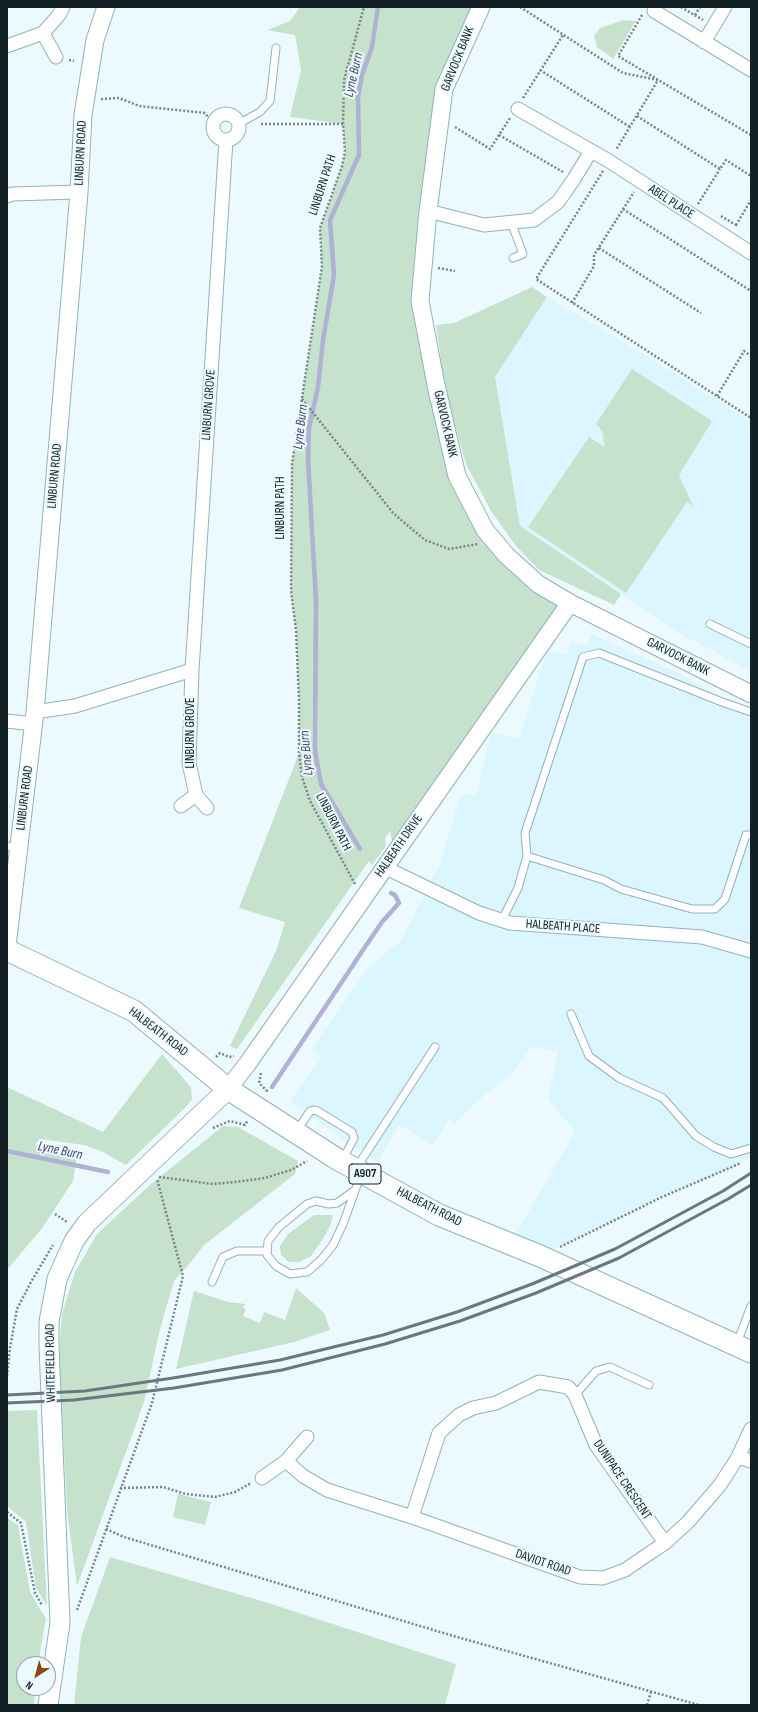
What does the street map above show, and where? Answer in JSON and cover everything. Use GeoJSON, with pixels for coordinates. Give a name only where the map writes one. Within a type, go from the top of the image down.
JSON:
{"type":"FeatureCollection","features":[{"type":"Feature","properties":{"kind":"main road","name":"HALBEATH ROAD"},"geometry":{"type":"LineString","coordinates":[[7,950],[134,1011],[228,1089],[321,1148],[353,1173],[439,1214],[540,1256],[743,1349]]}},
{"type":"Feature","properties":{"kind":"main road","name":"WHITEFIELD ROAD"},"geometry":{"type":"LineString","coordinates":[[48,1705],[60,1623],[49,1345],[50,1322],[58,1279],[74,1241],[88,1223],[228,1089]]}},
{"type":"Feature","properties":{"kind":"street"},"geometry":{"type":"LineString","coordinates":[[7,46],[43,33],[59,15],[63,7]]}},
{"type":"Feature","properties":{"kind":"street","name":"LINBURN ROAD"},"geometry":{"type":"LineString","coordinates":[[7,946],[12,847],[35,718],[79,192],[84,115],[95,40],[106,7]]}},
{"type":"Feature","properties":{"kind":"street","name":"GARVOCK BANK"},"geometry":{"type":"LineString","coordinates":[[480,7],[444,89],[428,211],[420,301],[436,386],[457,476],[485,530],[506,555],[538,584],[570,603],[751,694]]}},
{"type":"Feature","properties":{"kind":"street"},"geometry":{"type":"LineString","coordinates":[[704,42],[725,7]]}},
{"type":"Feature","properties":{"kind":"street"},"geometry":{"type":"LineString","coordinates":[[649,11],[751,70]]}},
{"type":"Feature","properties":{"kind":"street"},"geometry":{"type":"LineString","coordinates":[[43,33],[56,57]]}},
{"type":"Feature","properties":{"kind":"street","name":"ABEL PLACE"},"geometry":{"type":"LineString","coordinates":[[518,109],[609,161],[751,253]]}},
{"type":"Feature","properties":{"kind":"street"},"geometry":{"type":"LineString","coordinates":[[225,114],[232,116],[238,125],[237,134],[226,140],[216,135],[213,124],[217,117],[225,114]]}},
{"type":"Feature","properties":{"kind":"street","name":"LINBURN GROVE"},"geometry":{"type":"LineString","coordinates":[[207,808],[196,795],[189,764],[192,670],[226,140]]}},
{"type":"Feature","properties":{"kind":"street"},"geometry":{"type":"LineString","coordinates":[[428,211],[484,224],[534,220],[558,202],[591,151]]}},
{"type":"Feature","properties":{"kind":"street"},"geometry":{"type":"LineString","coordinates":[[7,196],[12,194],[79,192]]}},
{"type":"Feature","properties":{"kind":"street","name":"HALBEATH DRIVE"},"geometry":{"type":"LineString","coordinates":[[228,1089],[570,603]]}},
{"type":"Feature","properties":{"kind":"street"},"geometry":{"type":"LineString","coordinates":[[7,721],[35,718],[192,670]]}},
{"type":"Feature","properties":{"kind":"street"},"geometry":{"type":"LineString","coordinates":[[181,806],[196,795]]}},
{"type":"Feature","properties":{"kind":"street","name":"HALBEATH PLACE"},"geometry":{"type":"LineString","coordinates":[[384,867],[479,913],[510,923],[702,937],[751,951]]}},
{"type":"Feature","properties":{"kind":"street"},"geometry":{"type":"LineString","coordinates":[[412,1517],[439,1433],[459,1414],[473,1408],[496,1403],[539,1382],[568,1387],[575,1395]]}},
{"type":"Feature","properties":{"kind":"street","name":"DUNIPACE CRESCENT"},"geometry":{"type":"LineString","coordinates":[[575,1395],[596,1445],[665,1543]]}},
{"type":"Feature","properties":{"kind":"street","name":"DAVIOT ROAD"},"geometry":{"type":"LineString","coordinates":[[286,1461],[302,1476],[328,1490],[412,1517],[580,1577],[593,1578],[614,1575],[665,1543],[705,1504],[720,1485],[738,1457],[751,1429]]}},
{"type":"Feature","properties":{"kind":"street"},"geometry":{"type":"LineString","coordinates":[[262,1478],[286,1461],[307,1437]]}},
{"type":"Feature","properties":{"kind":"street"},"geometry":{"type":"LineString","coordinates":[[738,1457],[751,1461]]}},
{"type":"Feature","properties":{"kind":"lane"},"geometry":{"type":"LineString","coordinates":[[238,125],[260,112],[270,101],[276,48]]}},
{"type":"Feature","properties":{"kind":"lane"},"geometry":{"type":"LineString","coordinates":[[511,222],[522,254],[513,258]]}},
{"type":"Feature","properties":{"kind":"lane"},"geometry":{"type":"LineString","coordinates":[[710,624],[751,644]]}},
{"type":"Feature","properties":{"kind":"lane"},"geometry":{"type":"LineString","coordinates":[[502,920],[518,888],[527,856],[525,833],[583,657],[599,653],[751,712]]}},
{"type":"Feature","properties":{"kind":"lane"},"geometry":{"type":"LineString","coordinates":[[527,856],[604,880],[628,891],[692,908],[715,909],[725,899],[746,835],[751,835]]}},
{"type":"Feature","properties":{"kind":"lane"},"geometry":{"type":"LineString","coordinates":[[571,1014],[589,1056],[619,1078],[664,1098],[696,1136],[714,1147],[731,1154],[751,1148]]}},
{"type":"Feature","properties":{"kind":"lane"},"geometry":{"type":"LineString","coordinates":[[296,1132],[310,1111],[316,1110],[352,1132],[354,1138],[353,1173],[343,1224],[333,1245],[321,1260],[307,1272],[290,1274],[276,1266],[267,1255],[268,1241],[279,1227],[307,1204],[316,1201],[329,1204],[337,1203],[353,1173],[435,1047]]}},
{"type":"Feature","properties":{"kind":"lane"},"geometry":{"type":"LineString","coordinates":[[212,1282],[223,1257],[237,1251],[267,1251]]}},
{"type":"Feature","properties":{"kind":"lane"},"geometry":{"type":"LineString","coordinates":[[743,1349],[751,1306]]}},
{"type":"Feature","properties":{"kind":"lane"},"geometry":{"type":"LineString","coordinates":[[575,1395],[596,1371],[610,1367],[649,1385]]}},
{"type":"Feature","properties":{"kind":"path","name":"LINBURN PATH"},"geometry":{"type":"LineString","coordinates":[[356,885],[310,801],[302,777],[299,753],[299,701],[296,630],[291,591],[292,472],[322,266],[320,228],[342,166],[345,152],[343,124],[344,80],[364,7]]}},
{"type":"Feature","properties":{"kind":"path"},"geometry":{"type":"LineString","coordinates":[[520,7],[623,73],[658,80]]}},
{"type":"Feature","properties":{"kind":"path"},"geometry":{"type":"LineString","coordinates":[[681,7],[714,26]]}},
{"type":"Feature","properties":{"kind":"path"},"geometry":{"type":"LineString","coordinates":[[695,15],[700,7]]}},
{"type":"Feature","properties":{"kind":"path"},"geometry":{"type":"LineString","coordinates":[[649,11],[618,56],[751,135]]}},
{"type":"Feature","properties":{"kind":"path"},"geometry":{"type":"LineString","coordinates":[[540,70],[630,127]]}},
{"type":"Feature","properties":{"kind":"path"},"geometry":{"type":"LineString","coordinates":[[658,80],[536,280],[751,418]]}},
{"type":"Feature","properties":{"kind":"path"},"geometry":{"type":"LineString","coordinates":[[99,99],[119,98],[139,106],[205,113],[213,124]]}},
{"type":"Feature","properties":{"kind":"path"},"geometry":{"type":"LineString","coordinates":[[637,116],[720,168]]}},
{"type":"Feature","properties":{"kind":"path"},"geometry":{"type":"LineString","coordinates":[[238,125],[343,124]]}},
{"type":"Feature","properties":{"kind":"path"},"geometry":{"type":"LineString","coordinates":[[499,134],[591,190]]}},
{"type":"Feature","properties":{"kind":"path"},"geometry":{"type":"LineString","coordinates":[[692,214],[726,160],[751,176]]}},
{"type":"Feature","properties":{"kind":"path"},"geometry":{"type":"LineString","coordinates":[[572,303],[594,266],[594,255],[640,182]]}},
{"type":"Feature","properties":{"kind":"path"},"geometry":{"type":"LineString","coordinates":[[736,224],[751,200]]}},
{"type":"Feature","properties":{"kind":"path"},"geometry":{"type":"LineString","coordinates":[[623,209],[751,291]]}},
{"type":"Feature","properties":{"kind":"path"},"geometry":{"type":"LineString","coordinates":[[599,248],[701,313]]}},
{"type":"Feature","properties":{"kind":"path"},"geometry":{"type":"LineString","coordinates":[[717,396],[744,352],[751,356]]}},
{"type":"Feature","properties":{"kind":"path"},"geometry":{"type":"LineString","coordinates":[[302,398],[319,422],[394,514],[425,540],[449,549],[494,541]]}},
{"type":"Feature","properties":{"kind":"path"},"geometry":{"type":"LineString","coordinates":[[156,1177],[213,1184],[265,1178],[303,1164],[321,1148]]}},
{"type":"Feature","properties":{"kind":"path"},"geometry":{"type":"LineString","coordinates":[[540,1256],[662,1197],[736,1166],[746,1159]]}},
{"type":"Feature","properties":{"kind":"path"},"geometry":{"type":"LineString","coordinates":[[64,1228],[68,1223]]}},
{"type":"Feature","properties":{"kind":"path"},"geometry":{"type":"LineString","coordinates":[[7,1376],[17,1309],[31,1282],[57,1239]]}},
{"type":"Feature","properties":{"kind":"path"},"geometry":{"type":"LineString","coordinates":[[60,1623],[72,1623],[152,1403],[183,1276]]}},
{"type":"Feature","properties":{"kind":"path"},"geometry":{"type":"LineString","coordinates":[[120,1488],[163,1487],[186,1494],[215,1497],[235,1492],[262,1478]]}},
{"type":"Feature","properties":{"kind":"path"},"geometry":{"type":"LineString","coordinates":[[7,1512],[21,1523],[35,1593],[43,1606]]}},
{"type":"Feature","properties":{"kind":"path"},"geometry":{"type":"LineString","coordinates":[[106,1529],[124,1537],[450,1635],[699,1705]]}},
{"type":"Feature","properties":{"kind":"path"},"geometry":{"type":"LineString","coordinates":[[647,1705],[651,1692]]}},
{"type":"Feature","properties":{"kind":"shaded area"},"geometry":{"type":"Polygon","coordinates":[[[547,297],[639,351],[751,422],[751,671],[682,635],[520,526],[495,377],[547,297]]]}},
{"type":"Feature","properties":{"kind":"shaded area"},"geometry":{"type":"Polygon","coordinates":[[[592,634],[680,674],[719,696],[751,710],[751,1156],[736,1166],[662,1197],[540,1256],[510,1244],[575,1132],[548,1099],[558,1051],[531,1047],[509,1077],[490,1090],[455,1123],[449,1119],[433,1145],[399,1125],[378,1162],[289,1102],[322,1057],[311,1050],[368,968],[401,941],[440,864],[460,795],[477,794],[491,733],[519,738],[547,651],[566,655],[572,642],[587,645],[592,634]]]}},
{"type":"Feature","properties":{"kind":"green space"},"geometry":{"type":"Polygon","coordinates":[[[300,7],[480,7],[444,89],[420,301],[457,476],[485,530],[570,603],[533,640],[392,841],[390,831],[385,838],[386,846],[372,865],[369,861],[237,1049],[230,1046],[276,951],[285,922],[239,908],[299,753],[299,701],[296,630],[291,591],[292,464],[322,266],[320,228],[342,166],[345,152],[343,124],[290,117],[301,70],[295,35],[267,30],[290,21],[300,7]]]}},
{"type":"Feature","properties":{"kind":"green space"},"geometry":{"type":"Polygon","coordinates":[[[623,20],[636,21],[613,59],[597,47],[594,36],[600,28],[623,20]]]}},
{"type":"Feature","properties":{"kind":"green space"},"geometry":{"type":"Polygon","coordinates":[[[532,287],[547,297],[495,377],[520,526],[621,594],[614,605],[539,570],[516,546],[491,511],[466,464],[454,422],[444,381],[436,325],[454,323],[532,287]]]}},
{"type":"Feature","properties":{"kind":"green space"},"geometry":{"type":"Polygon","coordinates":[[[632,369],[712,421],[679,475],[693,506],[687,502],[626,593],[528,527],[589,437],[605,447],[602,431],[596,424],[632,369]]]}},
{"type":"Feature","properties":{"kind":"green space"},"geometry":{"type":"Polygon","coordinates":[[[162,1054],[191,1087],[192,1099],[185,1108],[126,1165],[103,1152],[84,1145],[40,1139],[35,1145],[77,1155],[73,1181],[43,1227],[7,1270],[7,1087],[103,1132],[162,1054]]]}},
{"type":"Feature","properties":{"kind":"green space"},"geometry":{"type":"Polygon","coordinates":[[[223,1126],[238,1127],[298,1161],[295,1174],[203,1246],[174,1281],[160,1329],[144,1402],[77,1586],[67,1510],[59,1352],[62,1314],[75,1272],[97,1234],[151,1184],[223,1126]]]}},
{"type":"Feature","properties":{"kind":"green space"},"geometry":{"type":"Polygon","coordinates":[[[314,1215],[333,1215],[330,1226],[311,1256],[299,1262],[289,1262],[281,1255],[280,1246],[288,1234],[314,1215]]]}},
{"type":"Feature","properties":{"kind":"green space"},"geometry":{"type":"Polygon","coordinates":[[[296,1288],[324,1313],[330,1330],[294,1342],[176,1369],[194,1291],[228,1302],[245,1304],[243,1308],[246,1309],[243,1316],[260,1323],[264,1312],[285,1320],[296,1288]]]}},
{"type":"Feature","properties":{"kind":"green space"},"geometry":{"type":"Polygon","coordinates":[[[37,1410],[47,1606],[36,1588],[26,1522],[7,1506],[7,1411],[37,1410]]]}},
{"type":"Feature","properties":{"kind":"green space"},"geometry":{"type":"Polygon","coordinates":[[[178,1494],[211,1502],[205,1525],[173,1517],[178,1494]]]}},
{"type":"Feature","properties":{"kind":"green space"},"geometry":{"type":"Polygon","coordinates":[[[7,1518],[18,1525],[30,1592],[46,1619],[39,1656],[16,1656],[16,1696],[35,1696],[34,1705],[7,1705],[7,1518]]]}},
{"type":"Feature","properties":{"kind":"green space"},"geometry":{"type":"Polygon","coordinates":[[[110,1557],[265,1602],[456,1664],[445,1705],[74,1705],[81,1637],[110,1557]]]}},
{"type":"Feature","properties":{"kind":"waterway","name":"Lyne Burn"},"geometry":{"type":"LineString","coordinates":[[360,849],[321,784],[315,751],[316,601],[308,459],[309,428],[318,387],[323,340],[334,275],[330,220],[359,155],[358,97],[362,75],[372,47],[378,7]]}},
{"type":"Feature","properties":{"kind":"waterway","name":"Lyne Burn"},"geometry":{"type":"LineString","coordinates":[[272,1087],[382,922],[399,903],[395,895],[391,893]]}},
{"type":"Feature","properties":{"kind":"waterway","name":"Lyne Burn"},"geometry":{"type":"LineString","coordinates":[[7,1151],[108,1172]]}},
{"type":"Feature","properties":{"kind":"railway"},"geometry":{"type":"LineString","coordinates":[[7,1395],[85,1391],[173,1378],[280,1360],[383,1335],[457,1312],[532,1284],[615,1249],[723,1191],[751,1173]]}},
{"type":"Feature","properties":{"kind":"railway"},"geometry":{"type":"LineString","coordinates":[[7,1403],[74,1400],[174,1388],[282,1370],[385,1344],[460,1321],[536,1293],[619,1258],[751,1185]]}}]}
